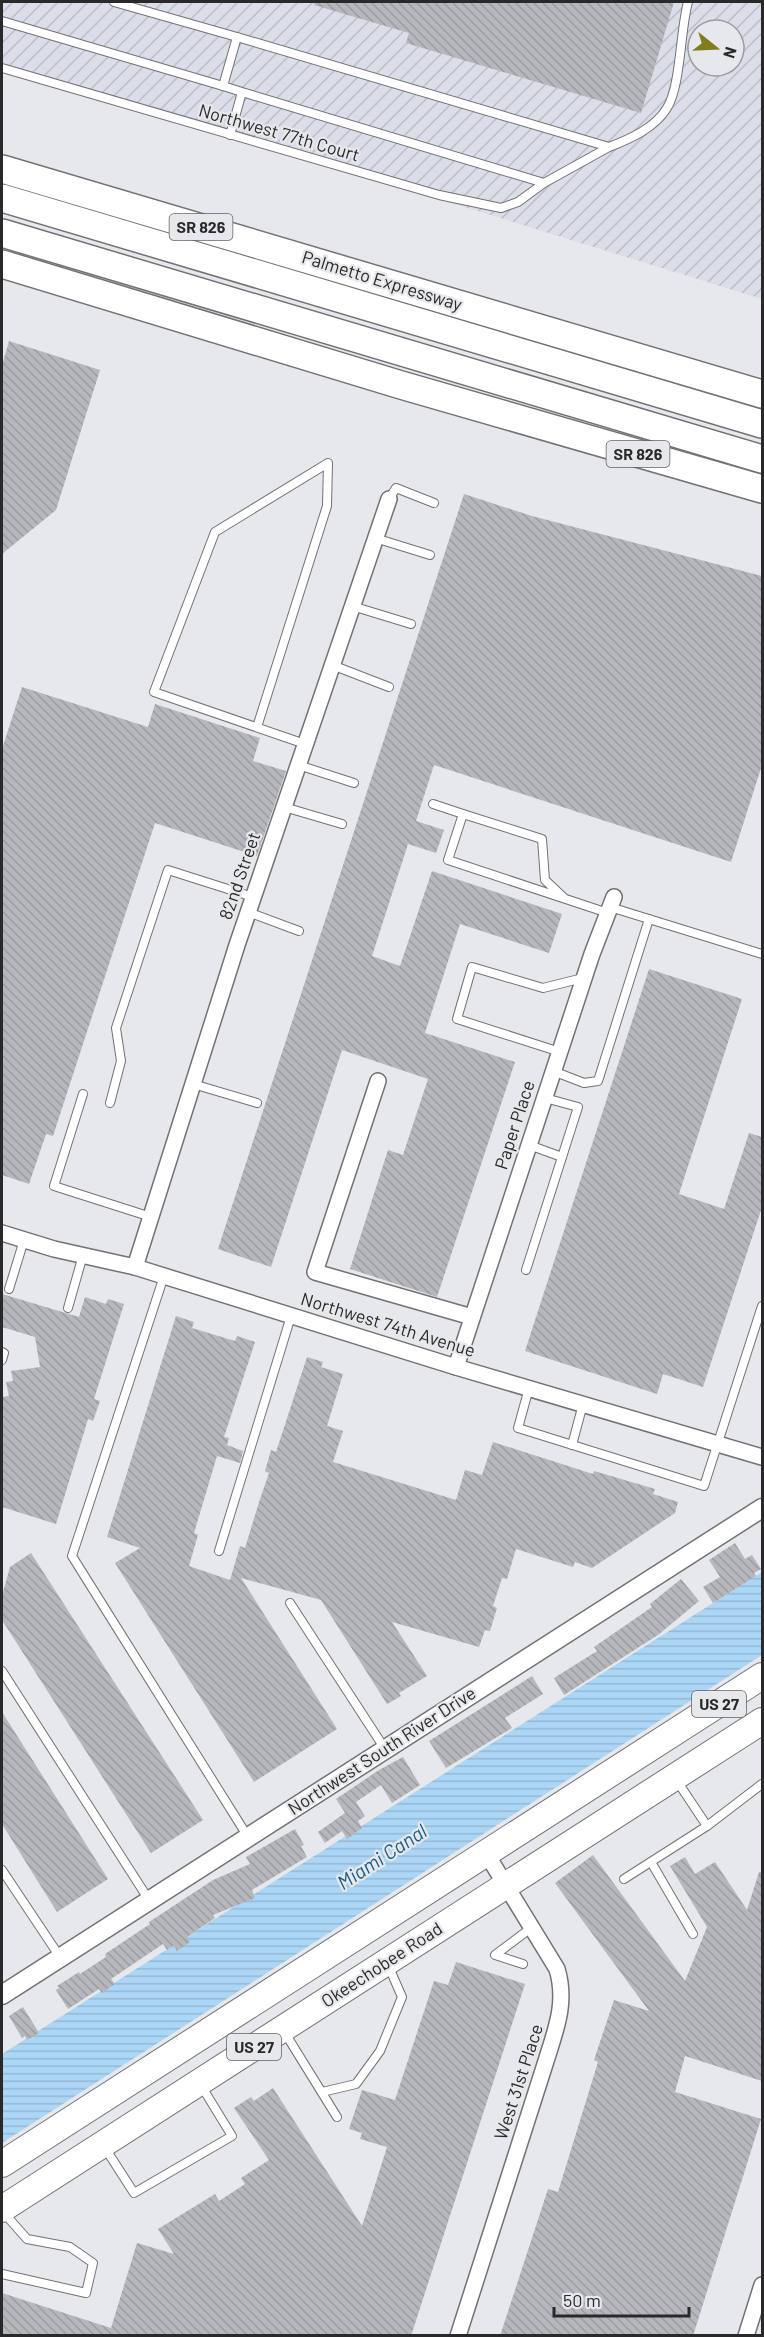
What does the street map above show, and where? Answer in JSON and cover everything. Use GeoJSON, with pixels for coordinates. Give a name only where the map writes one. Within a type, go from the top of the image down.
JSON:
{"type":"FeatureCollection","features":[{"type":"Feature","properties":{"kind":"highway","name":"Palmetto Expressway"},"geometry":{"type":"LineString","coordinates":[[2,169],[762,394]]}},
{"type":"Feature","properties":{"kind":"highway"},"geometry":{"type":"LineString","coordinates":[[2,198],[762,424]]}},
{"type":"Feature","properties":{"kind":"highway"},"geometry":{"type":"LineString","coordinates":[[2,233],[762,459]]}},
{"type":"Feature","properties":{"kind":"highway","name":"SR 826"},"geometry":{"type":"LineString","coordinates":[[2,264],[401,385],[762,489]]}},
{"type":"Feature","properties":{"kind":"highway","name":"US 27"},"geometry":{"type":"LineString","coordinates":[[2,2164],[762,1676]]}},
{"type":"Feature","properties":{"kind":"highway","name":"Okeechobee Road"},"geometry":{"type":"LineString","coordinates":[[2,2210],[762,1721]]}},
{"type":"Feature","properties":{"kind":"street","name":"82nd Street"},"geometry":{"type":"LineString","coordinates":[[135,1267],[248,912],[389,499]]}},
{"type":"Feature","properties":{"kind":"street","name":"Paper Place"},"geometry":{"type":"LineString","coordinates":[[456,1367],[584,978],[611,906]]}},
{"type":"Feature","properties":{"kind":"street"},"geometry":{"type":"LineString","coordinates":[[378,1081],[315,1272],[472,1317]]}},
{"type":"Feature","properties":{"kind":"street","name":"Northwest 74th Avenue"},"geometry":{"type":"LineString","coordinates":[[2,1233],[135,1267],[456,1367],[762,1457]]}},
{"type":"Feature","properties":{"kind":"street","name":"Northwest South River Drive"},"geometry":{"type":"LineString","coordinates":[[2,1995],[762,1508]]}},
{"type":"Feature","properties":{"kind":"street","name":"West 31st Place"},"geometry":{"type":"LineString","coordinates":[[458,2336],[561,2011],[561,1984],[557,1969],[486,1853]]}},
{"type":"Feature","properties":{"kind":"street"},"geometry":{"type":"LineString","coordinates":[[747,2336],[762,2286]]}},
{"type":"Feature","properties":{"kind":"lane"},"geometry":{"type":"LineString","coordinates":[[114,2],[609,147]]}},
{"type":"Feature","properties":{"kind":"lane","name":"Northwest 77th Court"},"geometry":{"type":"LineString","coordinates":[[2,68],[440,195],[501,208],[518,202],[544,183],[609,147],[632,138],[653,123],[667,109],[672,96],[682,21],[688,2]]}},
{"type":"Feature","properties":{"kind":"lane"},"geometry":{"type":"LineString","coordinates":[[2,21],[544,183]]}},
{"type":"Feature","properties":{"kind":"lane"},"geometry":{"type":"LineString","coordinates":[[223,86],[237,37]]}},
{"type":"Feature","properties":{"kind":"lane"},"geometry":{"type":"LineString","coordinates":[[230,135],[242,92]]}},
{"type":"Feature","properties":{"kind":"lane"},"geometry":{"type":"LineString","coordinates":[[257,727],[327,506],[328,463],[216,532],[154,692],[305,744]]}},
{"type":"Feature","properties":{"kind":"lane"},"geometry":{"type":"LineString","coordinates":[[389,499],[396,488],[434,503]]}},
{"type":"Feature","properties":{"kind":"lane"},"geometry":{"type":"LineString","coordinates":[[375,538],[430,555]]}},
{"type":"Feature","properties":{"kind":"lane"},"geometry":{"type":"LineString","coordinates":[[352,606],[411,624]]}},
{"type":"Feature","properties":{"kind":"lane"},"geometry":{"type":"LineString","coordinates":[[332,665],[389,687]]}},
{"type":"Feature","properties":{"kind":"lane"},"geometry":{"type":"LineString","coordinates":[[298,765],[354,783]]}},
{"type":"Feature","properties":{"kind":"lane"},"geometry":{"type":"LineString","coordinates":[[433,804],[542,839],[545,880],[564,898]]}},
{"type":"Feature","properties":{"kind":"lane"},"geometry":{"type":"LineString","coordinates":[[284,807],[342,824]]}},
{"type":"Feature","properties":{"kind":"lane"},"geometry":{"type":"LineString","coordinates":[[463,814],[448,861],[564,898],[611,906],[762,954]]}},
{"type":"Feature","properties":{"kind":"lane"},"geometry":{"type":"LineString","coordinates":[[110,1103],[121,1061],[116,1028],[168,870],[253,897]]}},
{"type":"Feature","properties":{"kind":"lane"},"geometry":{"type":"LineString","coordinates":[[248,912],[299,931]]}},
{"type":"Feature","properties":{"kind":"lane"},"geometry":{"type":"LineString","coordinates":[[553,1071],[584,1083],[598,1081],[649,919]]}},
{"type":"Feature","properties":{"kind":"lane"},"geometry":{"type":"LineString","coordinates":[[560,1052],[456,1019],[472,967],[543,988],[584,978]]}},
{"type":"Feature","properties":{"kind":"lane"},"geometry":{"type":"LineString","coordinates":[[192,1084],[258,1103]]}},
{"type":"Feature","properties":{"kind":"lane"},"geometry":{"type":"LineString","coordinates":[[83,1094],[54,1186],[151,1217]]}},
{"type":"Feature","properties":{"kind":"lane"},"geometry":{"type":"LineString","coordinates":[[526,1270],[578,1107],[545,1098]]}},
{"type":"Feature","properties":{"kind":"lane"},"geometry":{"type":"LineString","coordinates":[[529,1145],[562,1158]]}},
{"type":"Feature","properties":{"kind":"lane"},"geometry":{"type":"LineString","coordinates":[[9,1289],[24,1240]]}},
{"type":"Feature","properties":{"kind":"lane"},"geometry":{"type":"LineString","coordinates":[[69,1308],[82,1255]]}},
{"type":"Feature","properties":{"kind":"lane"},"geometry":{"type":"LineString","coordinates":[[164,1276],[72,1556],[248,1837]]}},
{"type":"Feature","properties":{"kind":"lane"},"geometry":{"type":"LineString","coordinates":[[528,1388],[518,1428],[704,1486],[762,1306]]}},
{"type":"Feature","properties":{"kind":"lane"},"geometry":{"type":"LineString","coordinates":[[219,1551],[291,1316]]}},
{"type":"Feature","properties":{"kind":"lane"},"geometry":{"type":"LineString","coordinates":[[2,1352],[4,1353],[2,1360]]}},
{"type":"Feature","properties":{"kind":"lane"},"geometry":{"type":"LineString","coordinates":[[572,1445],[583,1404]]}},
{"type":"Feature","properties":{"kind":"lane"},"geometry":{"type":"LineString","coordinates":[[290,1603],[385,1749]]}},
{"type":"Feature","properties":{"kind":"lane"},"geometry":{"type":"LineString","coordinates":[[2,1671],[149,1900]]}},
{"type":"Feature","properties":{"kind":"lane"},"geometry":{"type":"LineString","coordinates":[[675,1777],[707,1826]]}},
{"type":"Feature","properties":{"kind":"lane"},"geometry":{"type":"LineString","coordinates":[[624,1879],[707,1826],[762,1784]]}},
{"type":"Feature","properties":{"kind":"lane"},"geometry":{"type":"LineString","coordinates":[[651,1862],[693,1934]]}},
{"type":"Feature","properties":{"kind":"lane"},"geometry":{"type":"LineString","coordinates":[[2,1870],[60,1958]]}},
{"type":"Feature","properties":{"kind":"lane"},"geometry":{"type":"LineString","coordinates":[[523,1965],[495,1955],[531,1928]]}},
{"type":"Feature","properties":{"kind":"lane"},"geometry":{"type":"LineString","coordinates":[[322,2092],[357,2084],[380,2051],[402,1997],[387,1962]]}},
{"type":"Feature","properties":{"kind":"lane"},"geometry":{"type":"LineString","coordinates":[[282,2029],[337,2117]]}},
{"type":"Feature","properties":{"kind":"lane"},"geometry":{"type":"LineString","coordinates":[[102,2145],[134,2193],[232,2136],[200,2082]]}},
{"type":"Feature","properties":{"kind":"lane"},"geometry":{"type":"LineString","coordinates":[[2,2210],[27,2239],[70,2247],[93,2263],[86,2293],[2,2274]]}},
{"type":"Feature","properties":{"kind":"shaded area"},"geometry":{"type":"Polygon","coordinates":[[[2,2],[762,2],[762,299],[2,64],[2,2]]]}},
{"type":"Feature","properties":{"kind":"water","name":"Miami Canal"},"geometry":{"type":"Polygon","coordinates":[[[762,1572],[762,1655],[2,2143],[2,2054],[762,1572]]]}},
{"type":"Feature","properties":{"kind":"building"},"geometry":{"type":"Polygon","coordinates":[[[315,2],[674,2],[641,113],[406,43],[409,33],[314,5],[315,2]]]}},
{"type":"Feature","properties":{"kind":"building"},"geometry":{"type":"Polygon","coordinates":[[[9,341],[100,370],[56,510],[2,554],[2,365],[9,341]]]}},
{"type":"Feature","properties":{"kind":"building"},"geometry":{"type":"Polygon","coordinates":[[[464,494],[532,516],[762,576],[762,765],[731,862],[434,765],[416,821],[444,830],[436,853],[408,844],[372,956],[400,966],[432,871],[562,914],[549,953],[460,924],[425,1033],[515,1062],[437,1297],[350,1269],[388,1150],[403,1155],[428,1079],[342,1050],[271,1267],[218,1249],[464,494]]]}},
{"type":"Feature","properties":{"kind":"building"},"geometry":{"type":"Polygon","coordinates":[[[22,687],[148,727],[155,704],[260,738],[253,761],[286,771],[257,856],[155,823],[53,1136],[46,1134],[29,1184],[2,1175],[2,749],[22,687]]]}},
{"type":"Feature","properties":{"kind":"building"},"geometry":{"type":"Polygon","coordinates":[[[649,969],[742,999],[679,1194],[724,1209],[749,1133],[762,1137],[762,1207],[703,1387],[663,1374],[657,1394],[525,1351],[649,969]]]}},
{"type":"Feature","properties":{"kind":"building"},"geometry":{"type":"Polygon","coordinates":[[[2,1294],[79,1317],[85,1297],[106,1304],[108,1299],[124,1304],[94,1399],[100,1401],[93,1421],[88,1419],[56,1524],[2,1507],[2,1397],[9,1396],[6,1382],[13,1381],[11,1371],[40,1367],[35,1337],[2,1327],[2,1294]]]}},
{"type":"Feature","properties":{"kind":"building"},"geometry":{"type":"Polygon","coordinates":[[[176,1316],[194,1322],[192,1328],[235,1341],[237,1336],[255,1342],[224,1437],[229,1438],[227,1445],[243,1451],[240,1463],[217,1456],[194,1533],[198,1535],[189,1566],[230,1580],[240,1546],[245,1548],[269,1473],[265,1471],[271,1450],[276,1452],[307,1357],[323,1362],[321,1367],[343,1374],[327,1426],[343,1431],[333,1462],[456,1500],[465,1470],[482,1475],[493,1442],[593,1474],[594,1471],[655,1489],[653,1494],[678,1502],[675,1513],[592,1568],[575,1562],[573,1567],[516,1549],[507,1579],[502,1578],[493,1606],[497,1608],[490,1631],[485,1630],[479,1647],[392,1622],[427,1676],[399,1693],[401,1696],[387,1704],[321,1600],[241,1578],[337,1729],[254,1782],[115,1563],[140,1548],[107,1537],[176,1316]]]}},
{"type":"Feature","properties":{"kind":"building"},"geometry":{"type":"Polygon","coordinates":[[[735,1543],[745,1559],[752,1555],[761,1569],[754,1573],[756,1576],[713,1603],[703,1587],[720,1577],[709,1560],[735,1543]]]}},
{"type":"Feature","properties":{"kind":"building"},"geometry":{"type":"Polygon","coordinates":[[[31,1553],[203,1820],[151,1853],[2,1620],[2,1596],[10,1567],[31,1553]]]}},
{"type":"Feature","properties":{"kind":"building"},"geometry":{"type":"Polygon","coordinates":[[[681,1579],[699,1601],[658,1635],[564,1695],[554,1678],[597,1651],[594,1647],[652,1607],[650,1604],[681,1579]]]}},
{"type":"Feature","properties":{"kind":"building"},"geometry":{"type":"Polygon","coordinates":[[[532,1676],[543,1694],[505,1718],[512,1728],[446,1768],[429,1741],[532,1676]]]}},
{"type":"Feature","properties":{"kind":"building"},"geometry":{"type":"Polygon","coordinates":[[[2,1712],[108,1879],[57,1912],[2,1824],[2,1712]]]}},
{"type":"Feature","properties":{"kind":"building"},"geometry":{"type":"Polygon","coordinates":[[[403,1757],[420,1785],[392,1803],[381,1785],[356,1802],[365,1816],[358,1821],[362,1828],[347,1839],[342,1831],[325,1843],[318,1832],[345,1813],[336,1799],[403,1757]]]}},
{"type":"Feature","properties":{"kind":"building"},"geometry":{"type":"Polygon","coordinates":[[[295,1829],[304,1845],[301,1846],[307,1857],[252,1890],[255,1898],[213,1915],[215,1918],[187,1937],[190,1942],[177,1951],[174,1945],[167,1950],[163,1944],[111,1979],[115,1984],[102,1993],[99,1989],[68,2009],[56,1990],[59,1988],[57,1986],[106,1957],[105,1954],[150,1924],[149,1922],[213,1880],[250,1864],[246,1857],[295,1829]]]}},
{"type":"Feature","properties":{"kind":"building"},"geometry":{"type":"Polygon","coordinates":[[[593,1855],[685,1981],[707,1927],[670,1866],[685,1857],[695,1874],[715,1862],[747,1910],[759,1872],[762,1872],[762,2081],[685,2056],[675,2092],[761,2119],[693,2336],[500,2336],[548,2189],[558,2192],[598,2062],[594,2060],[614,2000],[649,2011],[555,1883],[593,1855]]]}},
{"type":"Feature","properties":{"kind":"building"},"geometry":{"type":"Polygon","coordinates":[[[456,1962],[525,1984],[411,2336],[2,2336],[2,2293],[111,2328],[137,2243],[174,2254],[158,2229],[215,2194],[219,2201],[245,2184],[241,2178],[269,2160],[234,2108],[251,2097],[254,2101],[273,2088],[362,2226],[387,2147],[360,2139],[362,2133],[349,2129],[362,2090],[395,2100],[434,1981],[448,1985],[456,1962]]]}},
{"type":"Feature","properties":{"kind":"building"},"geometry":{"type":"Polygon","coordinates":[[[23,2007],[39,2033],[27,2040],[25,2036],[22,2038],[9,2016],[23,2007]]]}}]}
